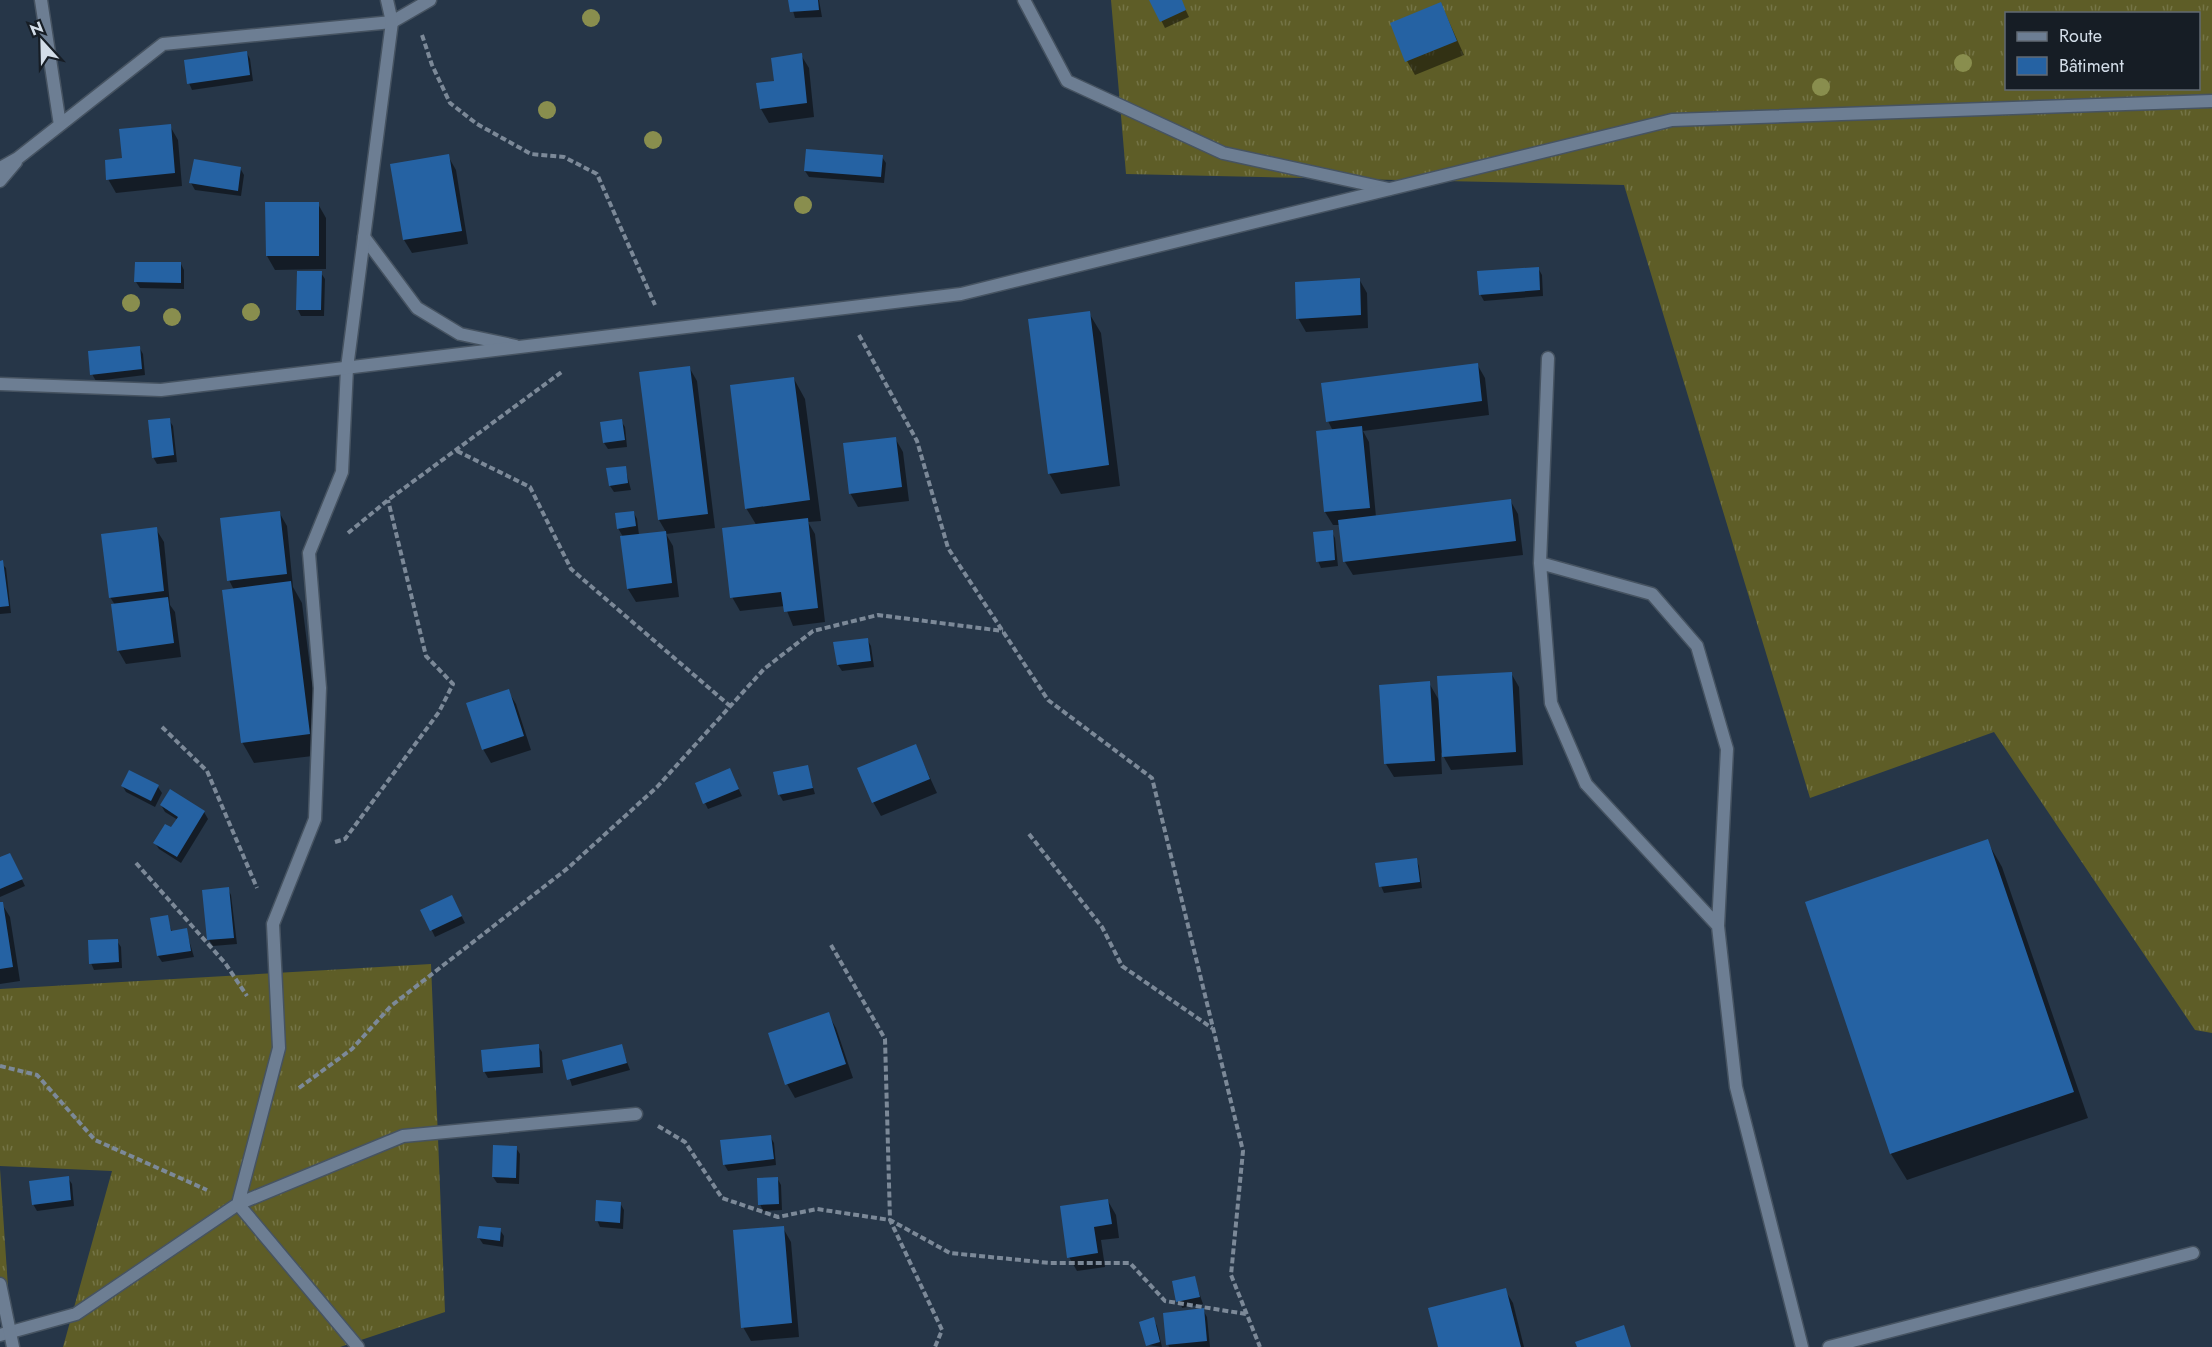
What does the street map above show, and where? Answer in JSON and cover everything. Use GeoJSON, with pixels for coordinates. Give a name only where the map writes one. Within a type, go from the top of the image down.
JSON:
{"type":"FeatureCollection","features":[{"type":"Feature","properties":{"kind":"street"},"geometry":{"type":"LineString","coordinates":[[41,0],[60,125]]}},
{"type":"Feature","properties":{"kind":"street"},"geometry":{"type":"LineString","coordinates":[[238,1204],[279,1048],[273,924],[315,819],[320,688],[309,553],[342,472],[347,368],[392,22],[387,0]]}},
{"type":"Feature","properties":{"kind":"street"},"geometry":{"type":"LineString","coordinates":[[0,168],[18,158],[163,44],[392,22],[430,0]]}},
{"type":"Feature","properties":{"kind":"street"},"geometry":{"type":"LineString","coordinates":[[1024,0],[1067,81],[1223,153],[1389,189]]}},
{"type":"Feature","properties":{"kind":"street"},"geometry":{"type":"LineString","coordinates":[[0,384],[161,390],[961,294],[1672,120],[2212,101]]}},
{"type":"Feature","properties":{"kind":"street"},"geometry":{"type":"LineString","coordinates":[[0,181],[18,158]]}},
{"type":"Feature","properties":{"kind":"street"},"geometry":{"type":"LineString","coordinates":[[364,237],[417,308],[460,333],[520,347]]}},
{"type":"Feature","properties":{"kind":"street"},"geometry":{"type":"LineString","coordinates":[[1548,358],[1539,563],[1551,703],[1586,784],[1718,927]]}},
{"type":"Feature","properties":{"kind":"street"},"geometry":{"type":"LineString","coordinates":[[1539,563],[1652,594],[1697,646],[1727,749],[1718,927],[1736,1087],[1802,1347]]}},
{"type":"Feature","properties":{"kind":"street"},"geometry":{"type":"LineString","coordinates":[[5,1334],[76,1314],[238,1204],[403,1136],[636,1114]]}},
{"type":"Feature","properties":{"kind":"street"},"geometry":{"type":"LineString","coordinates":[[238,1204],[358,1347]]}},
{"type":"Feature","properties":{"kind":"street"},"geometry":{"type":"LineString","coordinates":[[1829,1347],[2193,1253]]}},
{"type":"Feature","properties":{"kind":"street"},"geometry":{"type":"LineString","coordinates":[[0,1284],[5,1334],[13,1347]]}},
{"type":"Feature","properties":{"kind":"path"},"geometry":{"type":"LineString","coordinates":[[414,9],[432,65],[450,103],[477,124],[531,154],[564,157],[597,174],[666,329]]}},
{"type":"Feature","properties":{"kind":"path"},"geometry":{"type":"LineString","coordinates":[[845,308],[917,441],[948,548],[1048,700],[1152,778],[1243,1151],[1231,1275],[1260,1347]]}},
{"type":"Feature","properties":{"kind":"path"},"geometry":{"type":"LineString","coordinates":[[310,564],[388,500],[570,365]]}},
{"type":"Feature","properties":{"kind":"path"},"geometry":{"type":"LineString","coordinates":[[457,451],[530,487],[571,569],[731,706]]}},
{"type":"Feature","properties":{"kind":"path"},"geometry":{"type":"LineString","coordinates":[[300,854],[345,839],[439,712],[453,684],[426,656],[388,500]]}},
{"type":"Feature","properties":{"kind":"path"},"geometry":{"type":"LineString","coordinates":[[262,1115],[352,1049],[391,1006],[568,868],[657,787],[764,669],[813,631],[878,615],[1003,631]]}},
{"type":"Feature","properties":{"kind":"path"},"geometry":{"type":"LineString","coordinates":[[162,726],[207,771],[273,924]]}},
{"type":"Feature","properties":{"kind":"path"},"geometry":{"type":"LineString","coordinates":[[1029,834],[1102,927],[1122,966],[1212,1028]]}},
{"type":"Feature","properties":{"kind":"path"},"geometry":{"type":"LineString","coordinates":[[136,863],[225,963],[253,1004]]}},
{"type":"Feature","properties":{"kind":"path"},"geometry":{"type":"LineString","coordinates":[[831,945],[885,1039],[890,1220],[942,1330],[935,1347]]}},
{"type":"Feature","properties":{"kind":"path"},"geometry":{"type":"LineString","coordinates":[[0,1066],[37,1075],[95,1140],[238,1204]]}},
{"type":"Feature","properties":{"kind":"path"},"geometry":{"type":"LineString","coordinates":[[636,1114],[685,1142],[722,1198],[778,1217],[817,1209],[890,1220],[950,1253],[1050,1263],[1130,1263],[1165,1300],[1246,1314]]}},
{"type":"Feature","properties":{"kind":"green space"},"geometry":{"type":"Polygon","coordinates":[[[1111,0],[2212,0],[2212,1033],[2195,1030],[1994,732],[1810,798],[1624,185],[1126,174],[1111,0]]]}},
{"type":"Feature","properties":{"kind":"green space"},"geometry":{"type":"Polygon","coordinates":[[[431,964],[445,1312],[340,1347],[63,1347],[112,1171],[0,1166],[0,989],[431,964]]]}},
{"type":"Feature","properties":{"kind":"green space"},"geometry":{"type":"Polygon","coordinates":[[[0,1169],[8,1287],[0,1288],[0,1169]]]}},
{"type":"Feature","properties":{"kind":"building"},"geometry":{"type":"Polygon","coordinates":[[[788,0],[818,0],[819,10],[790,12],[788,0]]]}},
{"type":"Feature","properties":{"kind":"building"},"geometry":{"type":"Polygon","coordinates":[[[1149,0],[1182,0],[1186,10],[1160,22],[1149,0]]]}},
{"type":"Feature","properties":{"kind":"building"},"geometry":{"type":"Polygon","coordinates":[[[1441,2],[1457,41],[1405,62],[1390,23],[1441,2]]]}},
{"type":"Feature","properties":{"kind":"building"},"geometry":{"type":"Polygon","coordinates":[[[247,51],[250,75],[187,84],[184,60],[247,51]]]}},
{"type":"Feature","properties":{"kind":"building"},"geometry":{"type":"Polygon","coordinates":[[[802,53],[807,103],[760,109],[756,83],[774,81],[771,58],[802,53]]]}},
{"type":"Feature","properties":{"kind":"building"},"geometry":{"type":"Polygon","coordinates":[[[171,124],[175,173],[106,180],[105,160],[122,158],[119,129],[171,124]]]}},
{"type":"Feature","properties":{"kind":"building"},"geometry":{"type":"Polygon","coordinates":[[[806,149],[883,155],[881,177],[804,171],[806,149]]]}},
{"type":"Feature","properties":{"kind":"building"},"geometry":{"type":"Polygon","coordinates":[[[449,154],[462,231],[403,240],[390,164],[449,154]]]}},
{"type":"Feature","properties":{"kind":"building"},"geometry":{"type":"Polygon","coordinates":[[[194,159],[241,167],[238,191],[189,183],[194,159]]]}},
{"type":"Feature","properties":{"kind":"building"},"geometry":{"type":"Polygon","coordinates":[[[265,202],[319,202],[319,256],[266,256],[265,202]]]}},
{"type":"Feature","properties":{"kind":"building"},"geometry":{"type":"Polygon","coordinates":[[[135,262],[181,262],[181,283],[134,282],[135,262]]]}},
{"type":"Feature","properties":{"kind":"building"},"geometry":{"type":"Polygon","coordinates":[[[1539,267],[1540,290],[1479,295],[1477,271],[1539,267]]]}},
{"type":"Feature","properties":{"kind":"building"},"geometry":{"type":"Polygon","coordinates":[[[297,271],[322,271],[321,310],[296,310],[297,271]]]}},
{"type":"Feature","properties":{"kind":"building"},"geometry":{"type":"Polygon","coordinates":[[[1360,278],[1361,315],[1296,319],[1295,282],[1360,278]]]}},
{"type":"Feature","properties":{"kind":"building"},"geometry":{"type":"Polygon","coordinates":[[[1090,311],[1109,465],[1048,474],[1028,319],[1090,311]]]}},
{"type":"Feature","properties":{"kind":"building"},"geometry":{"type":"Polygon","coordinates":[[[140,346],[142,369],[90,375],[88,351],[140,346]]]}},
{"type":"Feature","properties":{"kind":"building"},"geometry":{"type":"Polygon","coordinates":[[[1478,363],[1482,401],[1326,422],[1321,383],[1478,363]]]}},
{"type":"Feature","properties":{"kind":"building"},"geometry":{"type":"Polygon","coordinates":[[[690,366],[708,514],[658,520],[639,372],[690,366]]]}},
{"type":"Feature","properties":{"kind":"building"},"geometry":{"type":"Polygon","coordinates":[[[794,377],[810,500],[745,509],[730,385],[794,377]]]}},
{"type":"Feature","properties":{"kind":"building"},"geometry":{"type":"Polygon","coordinates":[[[170,418],[174,455],[152,458],[148,420],[170,418]]]}},
{"type":"Feature","properties":{"kind":"building"},"geometry":{"type":"Polygon","coordinates":[[[622,419],[625,440],[603,443],[600,422],[622,419]]]}},
{"type":"Feature","properties":{"kind":"building"},"geometry":{"type":"Polygon","coordinates":[[[1362,426],[1370,508],[1324,512],[1316,431],[1362,426]]]}},
{"type":"Feature","properties":{"kind":"building"},"geometry":{"type":"Polygon","coordinates":[[[896,437],[902,487],[849,494],[843,443],[896,437]]]}},
{"type":"Feature","properties":{"kind":"building"},"geometry":{"type":"Polygon","coordinates":[[[626,466],[628,483],[609,486],[606,468],[626,466]]]}},
{"type":"Feature","properties":{"kind":"building"},"geometry":{"type":"Polygon","coordinates":[[[1511,499],[1516,541],[1343,562],[1338,520],[1511,499]]]}},
{"type":"Feature","properties":{"kind":"building"},"geometry":{"type":"Polygon","coordinates":[[[280,511],[287,574],[227,581],[220,518],[280,511]]]}},
{"type":"Feature","properties":{"kind":"building"},"geometry":{"type":"Polygon","coordinates":[[[634,511],[636,526],[617,529],[615,513],[634,511]]]}},
{"type":"Feature","properties":{"kind":"building"},"geometry":{"type":"Polygon","coordinates":[[[808,518],[818,608],[784,612],[781,592],[730,598],[722,528],[808,518]]]}},
{"type":"Feature","properties":{"kind":"building"},"geometry":{"type":"Polygon","coordinates":[[[157,527],[164,591],[109,598],[101,534],[157,527]]]}},
{"type":"Feature","properties":{"kind":"building"},"geometry":{"type":"Polygon","coordinates":[[[1333,530],[1335,560],[1316,562],[1313,532],[1333,530]]]}},
{"type":"Feature","properties":{"kind":"building"},"geometry":{"type":"Polygon","coordinates":[[[666,531],[672,583],[627,589],[620,536],[666,531]]]}},
{"type":"Feature","properties":{"kind":"building"},"geometry":{"type":"Polygon","coordinates":[[[3,560],[9,606],[0,607],[0,561],[3,560]]]}},
{"type":"Feature","properties":{"kind":"building"},"geometry":{"type":"Polygon","coordinates":[[[291,581],[310,734],[241,743],[222,590],[291,581]]]}},
{"type":"Feature","properties":{"kind":"building"},"geometry":{"type":"Polygon","coordinates":[[[168,597],[174,643],[117,651],[111,604],[168,597]]]}},
{"type":"Feature","properties":{"kind":"building"},"geometry":{"type":"Polygon","coordinates":[[[868,638],[871,661],[837,665],[833,642],[868,638]]]}},
{"type":"Feature","properties":{"kind":"building"},"geometry":{"type":"Polygon","coordinates":[[[1512,672],[1516,752],[1442,757],[1437,676],[1512,672]]]}},
{"type":"Feature","properties":{"kind":"building"},"geometry":{"type":"Polygon","coordinates":[[[1430,681],[1435,761],[1384,764],[1379,685],[1430,681]]]}},
{"type":"Feature","properties":{"kind":"building"},"geometry":{"type":"Polygon","coordinates":[[[509,689],[524,736],[482,750],[466,703],[509,689]]]}},
{"type":"Feature","properties":{"kind":"building"},"geometry":{"type":"Polygon","coordinates":[[[916,744],[930,779],[872,803],[857,768],[916,744]]]}},
{"type":"Feature","properties":{"kind":"building"},"geometry":{"type":"Polygon","coordinates":[[[808,765],[813,788],[778,795],[773,772],[808,765]]]}},
{"type":"Feature","properties":{"kind":"building"},"geometry":{"type":"Polygon","coordinates":[[[730,768],[739,789],[703,804],[695,783],[730,768]]]}},
{"type":"Feature","properties":{"kind":"building"},"geometry":{"type":"Polygon","coordinates":[[[129,770],[159,785],[151,801],[121,786],[129,770]]]}},
{"type":"Feature","properties":{"kind":"building"},"geometry":{"type":"Polygon","coordinates":[[[170,789],[205,811],[177,857],[153,843],[165,824],[171,827],[178,817],[160,805],[170,789]]]}},
{"type":"Feature","properties":{"kind":"building"},"geometry":{"type":"Polygon","coordinates":[[[1988,839],[2074,1092],[1890,1154],[1805,902],[1988,839]]]}},
{"type":"Feature","properties":{"kind":"building"},"geometry":{"type":"Polygon","coordinates":[[[10,853],[23,879],[0,889],[0,857],[10,853]]]}},
{"type":"Feature","properties":{"kind":"building"},"geometry":{"type":"Polygon","coordinates":[[[1417,858],[1420,882],[1379,887],[1375,863],[1417,858]]]}},
{"type":"Feature","properties":{"kind":"building"},"geometry":{"type":"Polygon","coordinates":[[[229,887],[234,938],[207,940],[202,890],[229,887]]]}},
{"type":"Feature","properties":{"kind":"building"},"geometry":{"type":"Polygon","coordinates":[[[452,895],[462,916],[430,931],[420,910],[452,895]]]}},
{"type":"Feature","properties":{"kind":"building"},"geometry":{"type":"Polygon","coordinates":[[[0,902],[3,902],[13,967],[0,969],[0,902]]]}},
{"type":"Feature","properties":{"kind":"building"},"geometry":{"type":"Polygon","coordinates":[[[168,915],[171,931],[187,928],[191,951],[157,956],[150,918],[168,915]]]}},
{"type":"Feature","properties":{"kind":"building"},"geometry":{"type":"Polygon","coordinates":[[[118,939],[119,962],[89,964],[88,940],[118,939]]]}},
{"type":"Feature","properties":{"kind":"building"},"geometry":{"type":"Polygon","coordinates":[[[829,1012],[846,1064],[785,1085],[768,1033],[829,1012]]]}},
{"type":"Feature","properties":{"kind":"building"},"geometry":{"type":"Polygon","coordinates":[[[539,1044],[540,1067],[483,1072],[481,1050],[539,1044]]]}},
{"type":"Feature","properties":{"kind":"building"},"geometry":{"type":"Polygon","coordinates":[[[622,1044],[627,1063],[567,1080],[562,1060],[622,1044]]]}},
{"type":"Feature","properties":{"kind":"building"},"geometry":{"type":"Polygon","coordinates":[[[771,1135],[774,1159],[723,1165],[720,1140],[771,1135]]]}},
{"type":"Feature","properties":{"kind":"building"},"geometry":{"type":"Polygon","coordinates":[[[493,1145],[517,1146],[516,1178],[492,1177],[493,1145]]]}},
{"type":"Feature","properties":{"kind":"building"},"geometry":{"type":"Polygon","coordinates":[[[69,1176],[71,1200],[32,1205],[29,1181],[69,1176]]]}},
{"type":"Feature","properties":{"kind":"building"},"geometry":{"type":"Polygon","coordinates":[[[778,1177],[779,1204],[758,1205],[757,1178],[778,1177]]]}},
{"type":"Feature","properties":{"kind":"building"},"geometry":{"type":"Polygon","coordinates":[[[1108,1199],[1112,1224],[1094,1227],[1098,1253],[1067,1258],[1060,1206],[1108,1199]]]}},
{"type":"Feature","properties":{"kind":"building"},"geometry":{"type":"Polygon","coordinates":[[[596,1200],[621,1202],[620,1223],[595,1221],[596,1200]]]}},
{"type":"Feature","properties":{"kind":"building"},"geometry":{"type":"Polygon","coordinates":[[[479,1226],[501,1228],[500,1241],[477,1238],[479,1226]]]}},
{"type":"Feature","properties":{"kind":"building"},"geometry":{"type":"Polygon","coordinates":[[[784,1226],[792,1323],[741,1328],[733,1230],[784,1226]]]}},
{"type":"Feature","properties":{"kind":"building"},"geometry":{"type":"Polygon","coordinates":[[[1195,1276],[1200,1297],[1176,1302],[1172,1281],[1195,1276]]]}},
{"type":"Feature","properties":{"kind":"building"},"geometry":{"type":"Polygon","coordinates":[[[1506,1288],[1521,1347],[1438,1347],[1428,1308],[1506,1288]]]}},
{"type":"Feature","properties":{"kind":"building"},"geometry":{"type":"Polygon","coordinates":[[[1204,1308],[1207,1341],[1166,1345],[1163,1313],[1204,1308]]]}},
{"type":"Feature","properties":{"kind":"building"},"geometry":{"type":"Polygon","coordinates":[[[1154,1317],[1160,1342],[1146,1346],[1139,1322],[1154,1317]]]}},
{"type":"Feature","properties":{"kind":"building"},"geometry":{"type":"Polygon","coordinates":[[[1624,1325],[1631,1347],[1577,1347],[1575,1342],[1624,1325]]]}}]}
